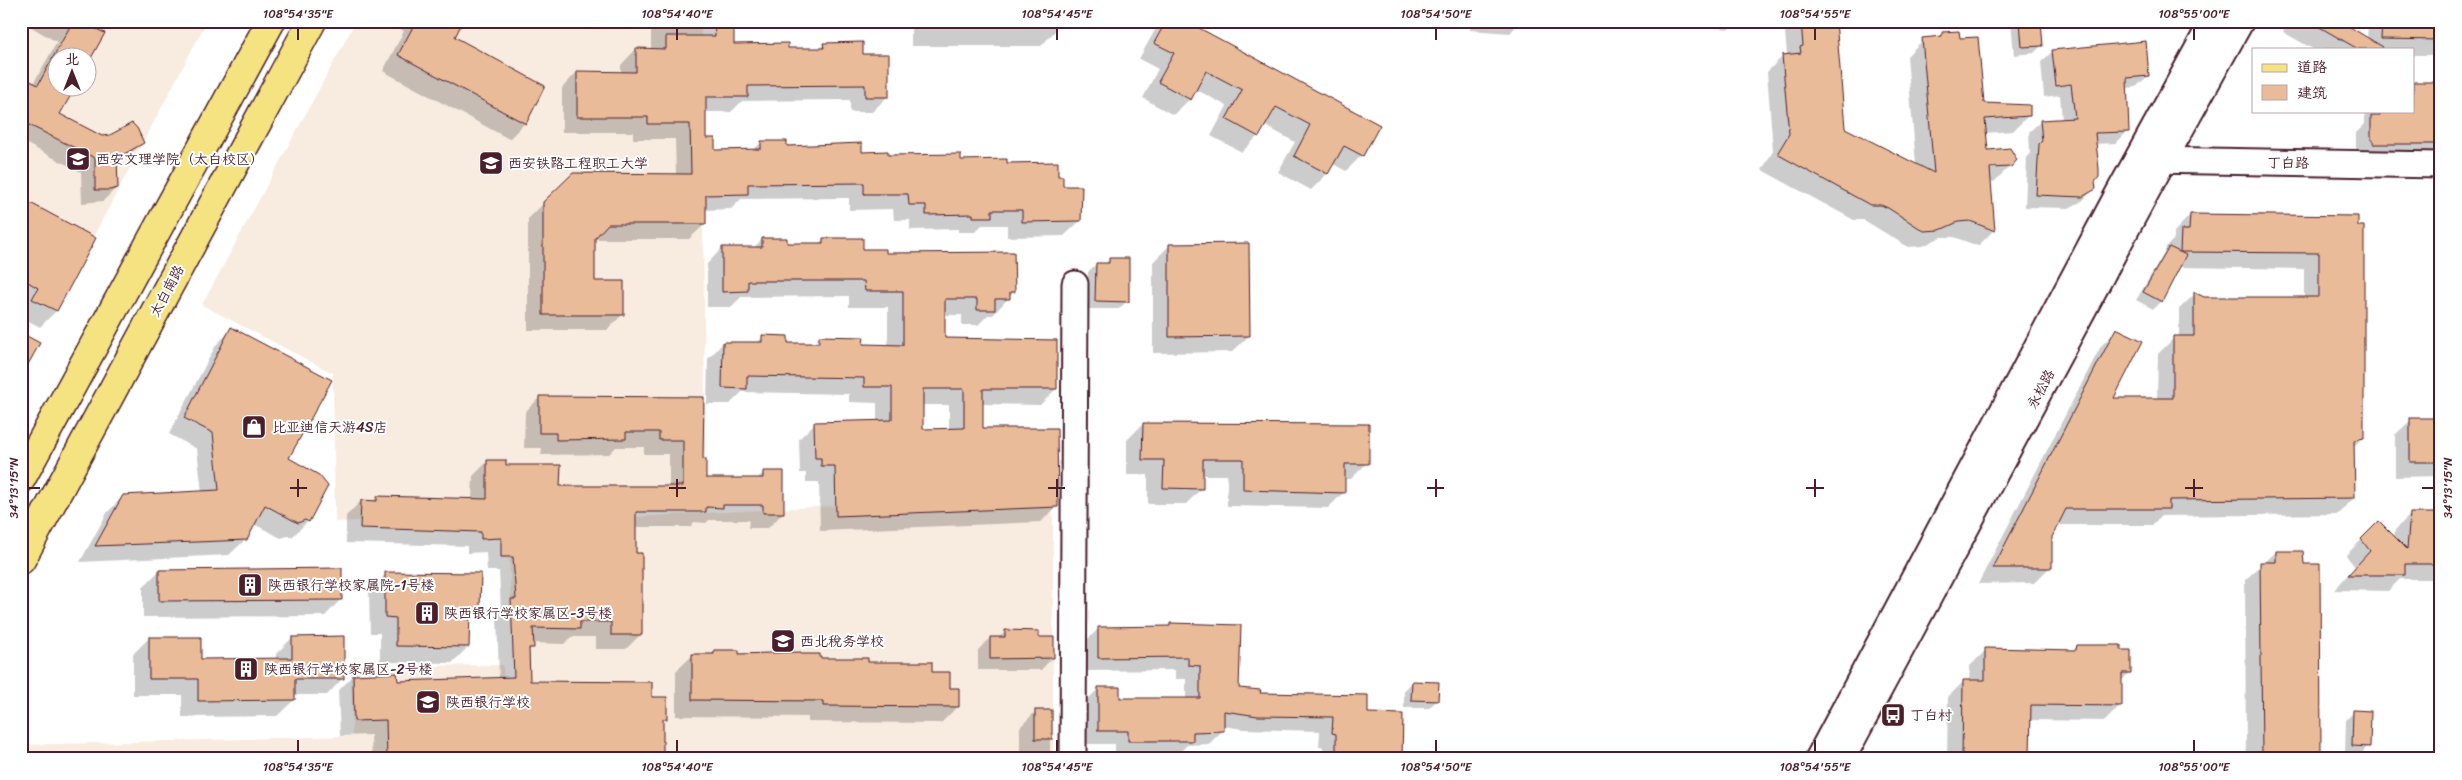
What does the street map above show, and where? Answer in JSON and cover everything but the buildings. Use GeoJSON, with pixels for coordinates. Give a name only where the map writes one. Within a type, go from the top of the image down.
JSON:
{"type":"FeatureCollection","features":[{"type":"Feature","properties":{"kind":"main road"},"geometry":{"type":"LineString","coordinates":[[21,479],[270,21]]}},
{"type":"Feature","properties":{"kind":"main road","name":"太白南路"},"geometry":{"type":"LineString","coordinates":[[21,560],[312,21]]}},
{"type":"Feature","properties":{"kind":"street","name":"永松路"},"geometry":{"type":"LineString","coordinates":[[1818,759],[2136,160],[2213,21]]}},
{"type":"Feature","properties":{"kind":"street","name":"永松路"},"geometry":{"type":"LineString","coordinates":[[1842,759],[2163,161],[2241,21]]}},
{"type":"Feature","properties":{"kind":"street","name":"丁白路"},"geometry":{"type":"LineString","coordinates":[[2136,160],[2441,165]]}},
{"type":"Feature","properties":{"kind":"street"},"geometry":{"type":"LineString","coordinates":[[1073,759],[1075,284]]}},
{"type":"Feature","properties":{"kind":"shaded area","name":"西安文理学院（太白校区）"},"geometry":{"type":"Polygon","coordinates":[[[21,21],[207,21],[79,264],[21,230],[21,21]]]}},
{"type":"Feature","properties":{"kind":"shaded area","name":"西安铁路工程职工大学"},"geometry":{"type":"Polygon","coordinates":[[[356,21],[701,21],[706,507],[335,522],[333,373],[202,305],[356,21]]]}},
{"type":"Feature","properties":{"kind":"shaded area","name":"西北税务学校"},"geometry":{"type":"Polygon","coordinates":[[[1053,494],[1053,759],[517,759],[508,524],[1053,494]]]}},
{"type":"Feature","properties":{"kind":"shaded area","name":"陕西银行学校"},"geometry":{"type":"Polygon","coordinates":[[[503,665],[507,759],[21,759],[21,745],[352,736],[351,667],[503,665]]]}},
{"type":"Feature","properties":{"kind":"green space"},"geometry":{"type":"Polygon","coordinates":[[[152,753],[153,759],[21,759],[21,758],[152,753]]]}},
{"type":"Feature","properties":{"kind":"place","name":"西安文理学院（太白校区）"},"geometry":{"type":"Point","coordinates":[78,159]}},
{"type":"Feature","properties":{"kind":"place","name":"西安铁路工程职工大学"},"geometry":{"type":"Point","coordinates":[491,163]}},
{"type":"Feature","properties":{"kind":"place","name":"比亚迪信天游4S店"},"geometry":{"type":"Point","coordinates":[254,427]}},
{"type":"Feature","properties":{"kind":"place","name":"陕西银行学校家属院-1号楼"},"geometry":{"type":"Point","coordinates":[250,585]}},
{"type":"Feature","properties":{"kind":"place","name":"陕西银行学校家属区-3号楼"},"geometry":{"type":"Point","coordinates":[427,613]}},
{"type":"Feature","properties":{"kind":"place","name":"西北税务学校"},"geometry":{"type":"Point","coordinates":[783,641]}},
{"type":"Feature","properties":{"kind":"place","name":"陕西银行学校家属区-2号楼"},"geometry":{"type":"Point","coordinates":[246,669]}},
{"type":"Feature","properties":{"kind":"place","name":"陕西银行学校"},"geometry":{"type":"Point","coordinates":[428,702]}},
{"type":"Feature","properties":{"kind":"place","name":"丁白村"},"geometry":{"type":"Point","coordinates":[1893,715]}}]}
